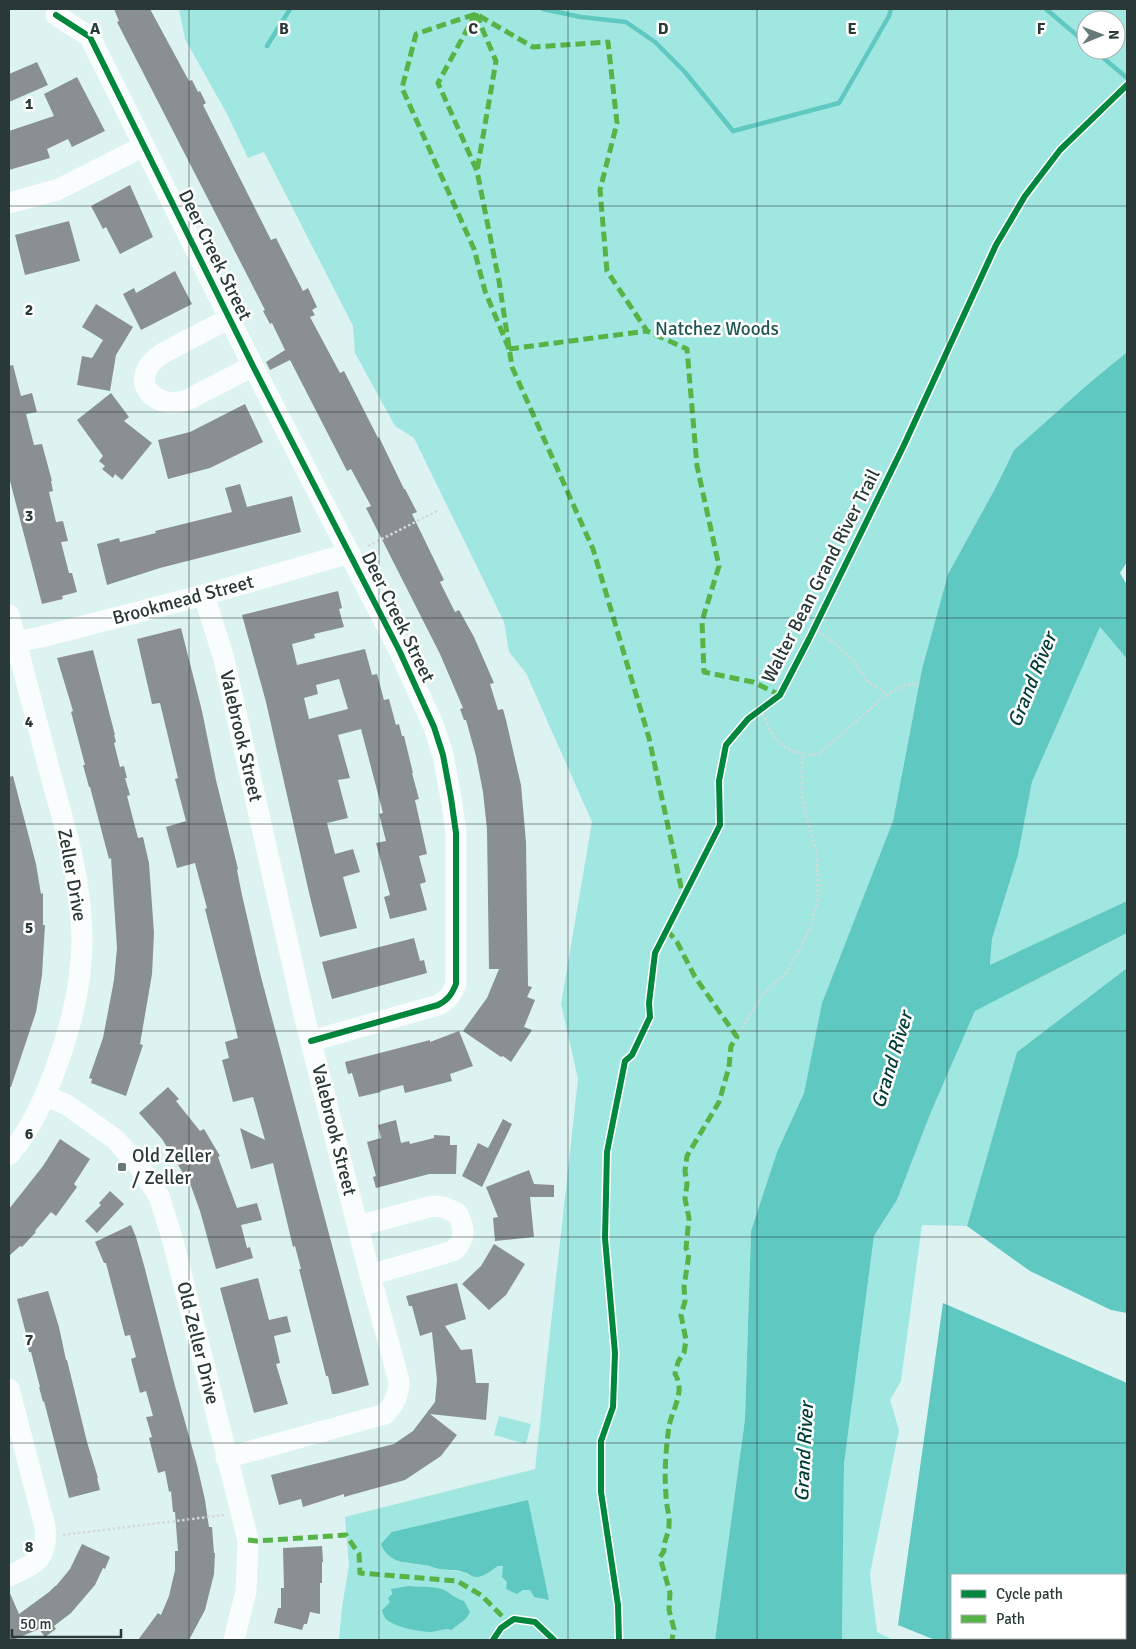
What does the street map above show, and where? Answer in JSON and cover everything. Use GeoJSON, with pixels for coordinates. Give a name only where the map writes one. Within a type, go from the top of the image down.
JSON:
{"type":"FeatureCollection","features":[{"type":"Feature","properties":{"kind":"street","name":"Deer Creek Street"},"geometry":{"type":"LineString","coordinates":[[56,14],[90,37],[253,366],[359,550],[423,701],[443,755],[456,833],[456,984],[450,996],[438,1005],[311,1041]]}},
{"type":"Feature","properties":{"kind":"street"},"geometry":{"type":"LineString","coordinates":[[9,203],[57,190],[144,146]]}},
{"type":"Feature","properties":{"kind":"street"},"geometry":{"type":"LineString","coordinates":[[230,318],[163,353],[154,360],[146,370],[144,380],[148,391],[156,399],[168,404],[183,402],[253,366]]}},
{"type":"Feature","properties":{"kind":"street","name":"Brookmead Street"},"geometry":{"type":"LineString","coordinates":[[16,642],[41,638],[204,595],[359,550]]}},
{"type":"Feature","properties":{"kind":"street","name":"Valebrook Street"},"geometry":{"type":"LineString","coordinates":[[204,595],[224,658],[311,1041],[370,1275],[400,1380],[397,1396],[391,1408],[385,1414],[226,1458]]}},
{"type":"Feature","properties":{"kind":"street","name":"Zeller Drive"},"geometry":{"type":"LineString","coordinates":[[9,615],[72,853],[80,895],[82,940],[78,987],[68,1033],[46,1096],[29,1128],[9,1155]]}},
{"type":"Feature","properties":{"kind":"street","name":"Old Zeller Drive"},"geometry":{"type":"LineString","coordinates":[[46,1096],[66,1105],[116,1138],[138,1165],[158,1196],[173,1241],[226,1458],[243,1513],[248,1540],[246,1591],[234,1640]]}},
{"type":"Feature","properties":{"kind":"street"},"geometry":{"type":"LineString","coordinates":[[358,1226],[433,1206],[443,1207],[457,1213],[463,1226],[462,1240],[453,1251],[370,1275]]}},
{"type":"Feature","properties":{"kind":"street"},"geometry":{"type":"LineString","coordinates":[[9,1389],[45,1527],[46,1540],[44,1552],[30,1566],[9,1576]]}},
{"type":"Feature","properties":{"kind":"path"},"geometry":{"type":"LineString","coordinates":[[359,550],[436,511]]}},
{"type":"Feature","properties":{"kind":"path"},"geometry":{"type":"LineString","coordinates":[[813,631],[836,644],[853,661],[869,683],[886,695]]}},
{"type":"Feature","properties":{"kind":"path"},"geometry":{"type":"LineString","coordinates":[[761,709],[769,730],[777,742],[788,750],[810,756],[819,754],[886,695],[905,685],[919,684]]}},
{"type":"Feature","properties":{"kind":"path"},"geometry":{"type":"LineString","coordinates":[[737,1037],[762,995],[786,973],[810,929],[818,898],[816,854],[802,800],[802,754]]}},
{"type":"Feature","properties":{"kind":"path"},"geometry":{"type":"LineString","coordinates":[[63,1534],[225,1515]]}},
{"type":"Feature","properties":{"kind":"green space","name":"Natchez Woods"},"geometry":{"type":"Polygon","coordinates":[[[179,9],[1127,9],[1127,352],[1014,450],[948,574],[922,669],[893,821],[822,1003],[804,1093],[777,1152],[751,1231],[745,1419],[715,1640],[339,1640],[349,1565],[345,1517],[535,1469],[578,1079],[561,1004],[592,822],[526,673],[509,652],[504,622],[414,438],[395,426],[355,353],[353,326],[264,152],[248,158],[227,114],[185,39],[179,9]],[[528,1500],[404,1563],[464,1572],[470,1576],[489,1572],[498,1566],[503,1566],[503,1571],[523,1590],[530,1590],[528,1500]],[[408,1586],[392,1589],[390,1602],[382,1610],[434,1632],[445,1629],[452,1630],[461,1622],[459,1607],[452,1595],[441,1589],[408,1586]]]}},
{"type":"Feature","properties":{"kind":"green space"},"geometry":{"type":"Polygon","coordinates":[[[1100,627],[1127,659],[1127,901],[990,966],[992,939],[1018,855],[1032,782],[1100,627]]]}},
{"type":"Feature","properties":{"kind":"green space"},"geometry":{"type":"Polygon","coordinates":[[[1127,933],[1127,968],[1017,1052],[967,1226],[922,1225],[901,1381],[890,1400],[899,1430],[870,1574],[877,1632],[893,1640],[842,1640],[844,1464],[874,1236],[897,1200],[931,1112],[975,1011],[1127,933]]]}},
{"type":"Feature","properties":{"kind":"green space"},"geometry":{"type":"Polygon","coordinates":[[[499,1416],[531,1424],[526,1444],[494,1435],[499,1416]]]}},
{"type":"Feature","properties":{"kind":"water","name":"Grand River"},"geometry":{"type":"Polygon","coordinates":[[[1127,352],[1127,562],[1120,573],[1127,585],[1127,659],[1100,627],[1032,782],[1018,855],[992,939],[990,965],[1127,901],[1127,933],[975,1011],[931,1112],[897,1200],[874,1236],[844,1464],[842,1640],[715,1640],[745,1419],[751,1231],[777,1152],[804,1093],[822,1003],[893,821],[922,669],[948,574],[1014,450],[1127,352]]]}},
{"type":"Feature","properties":{"kind":"water"},"geometry":{"type":"Polygon","coordinates":[[[1127,968],[1127,1313],[1111,1310],[1030,1271],[967,1226],[1017,1052],[1127,968]]]}},
{"type":"Feature","properties":{"kind":"water"},"geometry":{"type":"Polygon","coordinates":[[[943,1303],[1127,1383],[1127,1621],[1126,1574],[951,1574],[951,1639],[1046,1639],[935,1640],[898,1625],[943,1303]]]}},
{"type":"Feature","properties":{"kind":"water"},"geometry":{"type":"Polygon","coordinates":[[[528,1500],[549,1600],[534,1597],[530,1590],[523,1590],[517,1594],[506,1589],[507,1582],[502,1577],[503,1566],[498,1566],[488,1573],[475,1577],[460,1571],[442,1570],[428,1565],[393,1559],[384,1551],[381,1544],[392,1532],[528,1500]]]}},
{"type":"Feature","properties":{"kind":"water"},"geometry":{"type":"Polygon","coordinates":[[[408,1586],[442,1589],[464,1601],[470,1612],[452,1630],[445,1629],[427,1632],[394,1624],[385,1618],[382,1610],[390,1602],[388,1598],[392,1594],[391,1589],[408,1586]]]}},
{"type":"Feature","properties":{"kind":"building"},"geometry":{"type":"Polygon","coordinates":[[[114,9],[150,9],[189,81],[192,80],[198,92],[200,91],[206,103],[203,105],[271,240],[276,238],[303,291],[308,288],[317,307],[312,310],[315,315],[310,317],[340,373],[344,371],[417,512],[412,514],[444,580],[440,582],[455,612],[459,610],[474,637],[494,683],[490,684],[498,710],[503,709],[521,785],[526,842],[528,986],[532,987],[527,997],[535,1000],[524,1027],[532,1030],[511,1062],[463,1031],[487,998],[499,969],[489,969],[487,829],[483,792],[476,756],[466,720],[464,720],[460,709],[463,708],[440,654],[366,508],[371,506],[351,469],[347,471],[290,360],[270,370],[266,362],[285,350],[272,323],[270,324],[263,311],[265,310],[117,22],[119,21],[114,9]]]}},
{"type":"Feature","properties":{"kind":"building"},"geometry":{"type":"Polygon","coordinates":[[[37,62],[48,85],[9,102],[9,74],[37,62]]]}},
{"type":"Feature","properties":{"kind":"building"},"geometry":{"type":"Polygon","coordinates":[[[77,77],[105,131],[72,147],[68,139],[47,149],[50,158],[9,170],[9,131],[54,116],[44,94],[77,77]]]}},
{"type":"Feature","properties":{"kind":"building"},"geometry":{"type":"Polygon","coordinates":[[[130,185],[153,237],[120,254],[106,227],[103,229],[91,206],[130,185]]]}},
{"type":"Feature","properties":{"kind":"building"},"geometry":{"type":"Polygon","coordinates":[[[69,221],[80,261],[25,275],[15,235],[69,221]]]}},
{"type":"Feature","properties":{"kind":"building"},"geometry":{"type":"Polygon","coordinates":[[[175,271],[192,304],[141,330],[123,294],[134,288],[136,293],[175,271]]]}},
{"type":"Feature","properties":{"kind":"building"},"geometry":{"type":"Polygon","coordinates":[[[96,304],[133,327],[116,355],[110,391],[77,385],[82,356],[92,358],[103,340],[82,327],[96,304]]]}},
{"type":"Feature","properties":{"kind":"building"},"geometry":{"type":"Polygon","coordinates":[[[13,365],[21,396],[32,393],[37,412],[26,414],[34,445],[42,444],[52,481],[53,491],[49,492],[56,522],[63,521],[68,541],[61,542],[69,573],[72,573],[77,592],[62,596],[63,599],[42,604],[9,477],[9,366],[13,365]]]}},
{"type":"Feature","properties":{"kind":"building"},"geometry":{"type":"Polygon","coordinates":[[[111,393],[129,417],[124,421],[152,443],[122,480],[115,474],[113,478],[102,469],[105,466],[99,461],[103,456],[77,420],[111,393]]]}},
{"type":"Feature","properties":{"kind":"building"},"geometry":{"type":"Polygon","coordinates":[[[245,404],[263,442],[210,468],[168,479],[158,440],[190,432],[245,404]]]}},
{"type":"Feature","properties":{"kind":"building"},"geometry":{"type":"Polygon","coordinates":[[[240,484],[247,507],[292,496],[301,532],[160,568],[107,585],[97,544],[119,538],[120,542],[156,533],[155,531],[232,512],[225,488],[240,484]]]}},
{"type":"Feature","properties":{"kind":"building"},"geometry":{"type":"Polygon","coordinates":[[[338,591],[342,608],[339,609],[344,627],[314,634],[315,638],[292,644],[297,665],[365,649],[372,675],[377,674],[384,700],[389,699],[396,725],[399,724],[402,736],[404,736],[413,773],[419,799],[415,800],[427,854],[419,856],[426,882],[420,884],[427,910],[390,919],[384,897],[390,895],[376,843],[386,841],[379,814],[383,813],[361,729],[338,735],[350,778],[338,780],[348,818],[327,823],[335,854],[353,849],[360,872],[343,877],[357,928],[320,937],[266,702],[242,615],[338,591]],[[339,679],[316,685],[318,694],[304,698],[309,719],[348,709],[339,679]]]}},
{"type":"Feature","properties":{"kind":"building"},"geometry":{"type":"Polygon","coordinates":[[[181,628],[202,711],[260,973],[369,1385],[336,1394],[332,1394],[328,1376],[326,1376],[299,1269],[301,1269],[295,1246],[293,1247],[273,1163],[251,1169],[240,1128],[265,1140],[253,1097],[233,1102],[222,1060],[229,1058],[225,1042],[238,1038],[195,863],[177,868],[166,827],[186,821],[175,779],[178,778],[160,703],[152,704],[137,639],[181,628]]]}},
{"type":"Feature","properties":{"kind":"building"},"geometry":{"type":"Polygon","coordinates":[[[93,650],[115,735],[116,742],[114,743],[120,767],[124,766],[127,778],[125,778],[130,795],[127,796],[138,838],[143,837],[149,863],[154,933],[152,974],[140,1044],[143,1045],[126,1096],[91,1083],[92,1079],[89,1078],[103,1038],[114,980],[117,948],[111,858],[109,859],[83,765],[85,765],[71,712],[73,711],[57,658],[93,650]]]}},
{"type":"Feature","properties":{"kind":"building"},"geometry":{"type":"Polygon","coordinates":[[[13,776],[36,864],[41,894],[43,893],[43,925],[45,925],[42,975],[36,1012],[11,1087],[9,1087],[9,777],[13,776]]]}},
{"type":"Feature","properties":{"kind":"building"},"geometry":{"type":"Polygon","coordinates":[[[414,938],[420,961],[424,960],[427,973],[332,999],[322,962],[414,938]]]}},
{"type":"Feature","properties":{"kind":"building"},"geometry":{"type":"Polygon","coordinates":[[[459,1031],[473,1066],[450,1074],[452,1081],[405,1093],[403,1085],[359,1097],[352,1073],[348,1074],[345,1062],[430,1040],[430,1042],[459,1031]]]}},
{"type":"Feature","properties":{"kind":"building"},"geometry":{"type":"Polygon","coordinates":[[[168,1087],[179,1099],[176,1101],[200,1131],[204,1129],[220,1156],[218,1157],[237,1208],[257,1203],[262,1220],[241,1225],[247,1248],[250,1247],[253,1258],[216,1269],[191,1186],[162,1139],[139,1113],[168,1087]]]}},
{"type":"Feature","properties":{"kind":"building"},"geometry":{"type":"Polygon","coordinates":[[[503,1119],[512,1124],[482,1187],[462,1176],[478,1143],[488,1148],[503,1119]]]}},
{"type":"Feature","properties":{"kind":"building"},"geometry":{"type":"Polygon","coordinates":[[[396,1120],[401,1143],[409,1141],[410,1144],[434,1138],[434,1135],[450,1136],[450,1145],[457,1145],[456,1174],[429,1174],[376,1188],[373,1177],[376,1176],[367,1142],[381,1138],[378,1125],[396,1120]]]}},
{"type":"Feature","properties":{"kind":"building"},"geometry":{"type":"Polygon","coordinates":[[[60,1139],[90,1159],[74,1184],[77,1187],[56,1216],[51,1212],[22,1247],[20,1246],[9,1256],[9,1209],[43,1166],[60,1139]]]}},
{"type":"Feature","properties":{"kind":"building"},"geometry":{"type":"Polygon","coordinates":[[[529,1170],[534,1184],[554,1185],[554,1197],[530,1197],[534,1237],[495,1241],[493,1218],[498,1217],[486,1187],[529,1170]]]}},
{"type":"Feature","properties":{"kind":"building"},"geometry":{"type":"Polygon","coordinates":[[[110,1191],[124,1204],[97,1233],[85,1221],[101,1205],[99,1203],[110,1191]]]}},
{"type":"Feature","properties":{"kind":"building"},"geometry":{"type":"Polygon","coordinates":[[[131,1225],[145,1269],[197,1465],[209,1527],[212,1527],[215,1553],[214,1574],[205,1610],[189,1640],[138,1640],[158,1613],[161,1615],[169,1596],[175,1570],[175,1551],[178,1551],[175,1512],[173,1512],[171,1491],[169,1492],[165,1471],[158,1473],[149,1438],[152,1437],[146,1417],[153,1416],[146,1391],[140,1393],[131,1359],[136,1357],[130,1335],[125,1336],[106,1263],[104,1263],[95,1242],[131,1225]]]}},
{"type":"Feature","properties":{"kind":"building"},"geometry":{"type":"Polygon","coordinates":[[[494,1244],[525,1264],[506,1295],[489,1310],[462,1284],[481,1266],[494,1244]]]}},
{"type":"Feature","properties":{"kind":"building"},"geometry":{"type":"Polygon","coordinates":[[[258,1278],[269,1320],[287,1316],[291,1332],[274,1336],[280,1363],[276,1364],[288,1404],[254,1413],[220,1288],[258,1278]]]}},
{"type":"Feature","properties":{"kind":"building"},"geometry":{"type":"Polygon","coordinates":[[[457,1283],[466,1319],[445,1326],[461,1350],[472,1349],[476,1383],[489,1383],[486,1420],[430,1414],[457,1435],[441,1456],[405,1480],[344,1497],[344,1494],[303,1507],[301,1499],[279,1505],[271,1475],[394,1444],[413,1431],[435,1402],[437,1380],[432,1332],[420,1336],[412,1306],[409,1306],[406,1296],[457,1283]]]}},
{"type":"Feature","properties":{"kind":"building"},"geometry":{"type":"Polygon","coordinates":[[[48,1291],[59,1327],[100,1490],[69,1498],[31,1352],[29,1352],[17,1299],[48,1291]]]}},
{"type":"Feature","properties":{"kind":"building"},"geometry":{"type":"Polygon","coordinates":[[[82,1544],[110,1557],[95,1585],[71,1613],[54,1626],[56,1629],[45,1637],[39,1629],[9,1640],[9,1591],[19,1614],[56,1586],[70,1569],[82,1544]]]}},
{"type":"Feature","properties":{"kind":"building"},"geometry":{"type":"Polygon","coordinates":[[[322,1546],[320,1614],[310,1612],[307,1624],[304,1624],[302,1630],[274,1623],[278,1608],[281,1608],[281,1588],[284,1588],[283,1548],[322,1546]]]}},
{"type":"Feature","properties":{"kind":"waterway"},"geometry":{"type":"LineString","coordinates":[[267,46],[290,9]]}},
{"type":"Feature","properties":{"kind":"waterway"},"geometry":{"type":"LineString","coordinates":[[543,9],[581,17],[626,22],[655,42],[684,71],[733,131],[839,103],[889,16],[891,9]]}},
{"type":"Feature","properties":{"kind":"waterway"},"geometry":{"type":"LineString","coordinates":[[1046,9],[1076,34]]}},
{"type":"Feature","properties":{"kind":"waterway"},"geometry":{"type":"LineString","coordinates":[[1106,60],[1127,78]]}},
{"type":"Feature","properties":{"kind":"marked path"},"geometry":{"type":"LineString","coordinates":[[476,13],[438,83],[477,171],[499,281],[512,367],[593,549],[649,738],[683,896]]}},
{"type":"Feature","properties":{"kind":"marked path"},"geometry":{"type":"LineString","coordinates":[[476,14],[496,61],[477,171]]}},
{"type":"Feature","properties":{"kind":"marked path"},"geometry":{"type":"LineString","coordinates":[[509,349],[485,291],[474,249],[402,88],[416,34],[476,14],[533,47],[608,42],[617,123],[600,190],[607,271],[647,331],[687,349],[697,466],[719,566],[702,621],[704,672],[753,682],[780,695]]}},
{"type":"Feature","properties":{"kind":"marked path"},"geometry":{"type":"LineString","coordinates":[[509,349],[647,331]]}},
{"type":"Feature","properties":{"kind":"marked path"},"geometry":{"type":"LineString","coordinates":[[667,930],[677,942],[695,977],[737,1037],[731,1046],[729,1067],[719,1102],[687,1156],[685,1171],[687,1184],[685,1199],[689,1218],[686,1248],[689,1254],[684,1287],[685,1301],[681,1315],[686,1340],[684,1353],[678,1362],[675,1374],[678,1380],[679,1394],[669,1426],[666,1460],[665,1487],[669,1529],[664,1544],[664,1551],[660,1557],[670,1593],[669,1610],[674,1629],[672,1640]]}},
{"type":"Feature","properties":{"kind":"marked path"},"geometry":{"type":"LineString","coordinates":[[248,1540],[346,1535],[359,1554],[360,1573],[457,1581],[481,1595],[508,1622]]}},
{"type":"Feature","properties":{"kind":"cycle path"},"geometry":{"type":"LineString","coordinates":[[56,15],[90,37],[253,366],[400,652],[434,727],[443,755],[456,833],[456,984],[447,999],[438,1005],[311,1041]]}},
{"type":"Feature","properties":{"kind":"cycle path","name":"Walter Bean Grand River Trail"},"geometry":{"type":"LineString","coordinates":[[619,1640],[618,1605],[601,1492],[601,1441],[613,1407],[615,1353],[605,1238],[607,1152],[625,1061],[632,1055],[650,1017],[649,1003],[655,953],[720,825],[719,781],[726,745],[748,719],[780,695],[904,445],[996,245],[1025,196],[1060,150],[1127,85]]}},
{"type":"Feature","properties":{"kind":"cycle path"},"geometry":{"type":"LineString","coordinates":[[493,1640],[501,1628],[514,1619],[535,1622],[554,1640]]}},
{"type":"Feature","properties":{"kind":"place","name":"Old Zeller / Zeller"},"geometry":{"type":"Point","coordinates":[122,1167]}}]}
